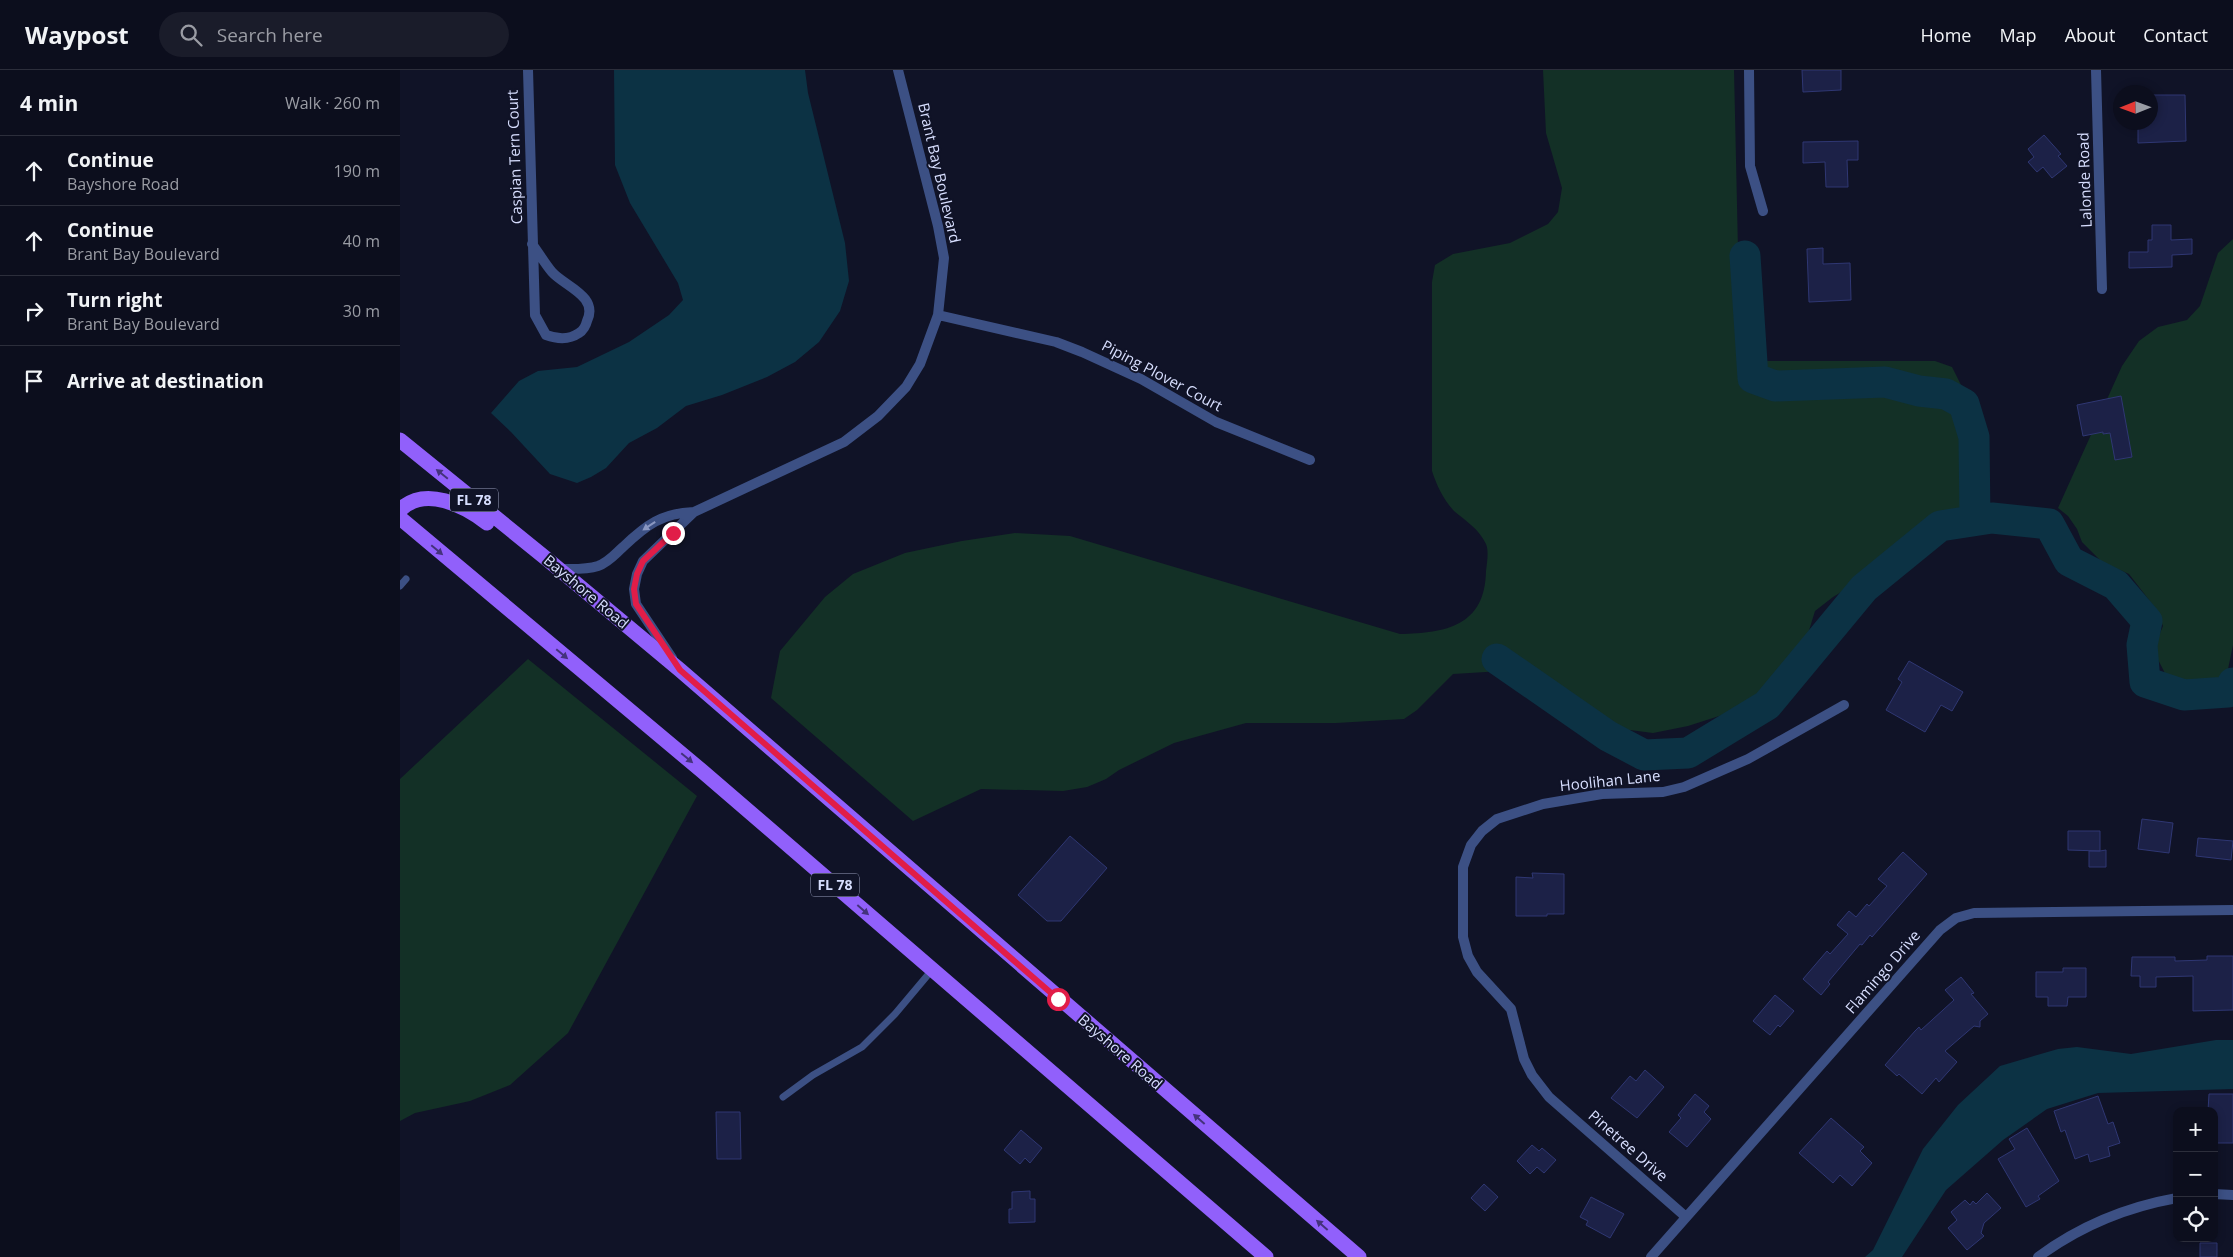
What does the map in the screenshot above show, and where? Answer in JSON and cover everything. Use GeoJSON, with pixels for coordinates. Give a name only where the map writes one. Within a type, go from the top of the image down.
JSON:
{"type":"FeatureCollection","features":[{"type":"Feature","properties":{"kind":"main road","name":"Bayshore Road"},"geometry":{"type":"LineString","coordinates":[[400,440],[554,564],[680,670],[1359,1257]]}},
{"type":"Feature","properties":{"kind":"main road"},"geometry":{"type":"LineString","coordinates":[[400,510],[416,500],[432,499],[452,502],[474,512],[517,546],[554,564]]}},
{"type":"Feature","properties":{"kind":"main road","name":"FL 78"},"geometry":{"type":"LineString","coordinates":[[400,518],[702,771],[1266,1257]]}},
{"type":"Feature","properties":{"kind":"street","name":"Caspian Tern Court"},"geometry":{"type":"LineString","coordinates":[[528,70],[532,244],[535,315],[540,328],[546,335],[554,338],[568,338],[581,333],[589,318],[589,308],[585,297],[553,274],[532,244]]}},
{"type":"Feature","properties":{"kind":"street","name":"Brant Bay Boulevard"},"geometry":{"type":"LineString","coordinates":[[680,670],[636,604],[634,589],[637,574],[643,561],[694,512],[844,442],[861,430],[906,387],[923,356],[938,315],[942,284],[942,250],[938,226],[898,70]]}},
{"type":"Feature","properties":{"kind":"street"},"geometry":{"type":"LineString","coordinates":[[1749,70],[1750,166],[1763,211]]}},
{"type":"Feature","properties":{"kind":"street","name":"Lalonde Road"},"geometry":{"type":"LineString","coordinates":[[2096,70],[2102,289]]}},
{"type":"Feature","properties":{"kind":"street","name":"Piping Plover Court"},"geometry":{"type":"LineString","coordinates":[[938,315],[1047,340],[1082,352],[1141,379],[1239,433],[1310,460]]}},
{"type":"Feature","properties":{"kind":"street","name":"Brant Bay Boulevard"},"geometry":{"type":"LineString","coordinates":[[554,564],[587,568],[599,566],[609,560],[645,528],[661,518],[676,513],[694,512]]}},
{"type":"Feature","properties":{"kind":"street","name":"Hoolihan Lane"},"geometry":{"type":"LineString","coordinates":[[1549,1097],[1532,1075],[1524,1058],[1511,1009],[1477,972],[1468,956],[1463,937],[1463,866],[1471,845],[1482,831],[1498,819],[1543,804],[1602,794],[1663,792],[1684,786],[1748,759],[1844,705]]}},
{"type":"Feature","properties":{"kind":"street","name":"Flamingo Drive"},"geometry":{"type":"LineString","coordinates":[[1651,1257],[1940,930],[1956,918],[1974,913],[2233,910]]}},
{"type":"Feature","properties":{"kind":"street","name":"Pinetree Drive"},"geometry":{"type":"LineString","coordinates":[[1549,1097],[1686,1217]]}},
{"type":"Feature","properties":{"kind":"street"},"geometry":{"type":"LineString","coordinates":[[2218,1194],[2233,1195]]}},
{"type":"Feature","properties":{"kind":"street"},"geometry":{"type":"LineString","coordinates":[[2038,1257],[2059,1242],[2097,1222],[2134,1208],[2173,1199]]}},
{"type":"Feature","properties":{"kind":"lane"},"geometry":{"type":"LineString","coordinates":[[400,586],[406,579]]}},
{"type":"Feature","properties":{"kind":"lane"},"geometry":{"type":"LineString","coordinates":[[783,1097],[812,1075],[862,1047],[895,1014],[932,970]]}},
{"type":"Feature","properties":{"kind":"green space"},"geometry":{"type":"Polygon","coordinates":[[[1543,70],[1734,70],[1740,339],[1743,353],[1754,361],[1935,361],[1952,367],[1962,387],[1974,517],[1906,553],[1833,597],[1815,611],[1803,650],[1777,677],[1741,709],[1688,726],[1653,733],[1622,729],[1602,721],[1542,672],[1519,670],[1453,674],[1417,710],[1404,719],[1336,723],[1246,723],[1174,743],[1087,787],[1063,791],[981,789],[913,821],[771,698],[780,651],[825,597],[853,574],[905,553],[962,541],[1015,533],[1070,536],[1400,634],[1447,628],[1460,623],[1470,615],[1479,604],[1484,589],[1487,550],[1480,534],[1454,511],[1447,502],[1438,487],[1432,471],[1432,282],[1435,265],[1453,254],[1510,243],[1548,224],[1558,212],[1562,188],[1546,133],[1543,70]]]}},
{"type":"Feature","properties":{"kind":"green space"},"geometry":{"type":"Polygon","coordinates":[[[2233,239],[2233,645],[2227,674],[2198,688],[2167,677],[2153,650],[2163,626],[2156,609],[2129,574],[2102,562],[2082,542],[2077,529],[2068,516],[2058,508],[2122,366],[2139,341],[2158,327],[2187,320],[2200,306],[2218,253],[2233,239]]]}},
{"type":"Feature","properties":{"kind":"green space"},"geometry":{"type":"Polygon","coordinates":[[[528,659],[697,796],[568,1033],[510,1085],[470,1101],[415,1113],[400,1121],[400,779],[528,659]]]}},
{"type":"Feature","properties":{"kind":"water"},"geometry":{"type":"Polygon","coordinates":[[[614,70],[805,70],[808,93],[845,243],[849,281],[840,311],[819,342],[795,362],[767,377],[722,395],[686,406],[657,428],[629,443],[606,468],[577,483],[550,474],[491,413],[519,381],[538,371],[577,367],[629,342],[669,315],[683,300],[678,283],[630,203],[615,165],[614,70]]]}},
{"type":"Feature","properties":{"kind":"water"},"geometry":{"type":"Polygon","coordinates":[[[2216,1040],[2233,1040],[2233,1089],[2098,1093],[2047,1109],[2003,1140],[1946,1190],[1902,1257],[1865,1257],[1873,1250],[1923,1149],[1958,1105],[2000,1066],[2058,1049],[2077,1047],[2131,1054],[2216,1040]]]}},
{"type":"Feature","properties":{"kind":"building"},"geometry":{"type":"Polygon","coordinates":[[[1802,70],[1841,70],[1841,90],[1803,92],[1802,70]]]}},
{"type":"Feature","properties":{"kind":"building"},"geometry":{"type":"Polygon","coordinates":[[[2158,95],[2185,95],[2186,141],[2138,143],[2138,130],[2158,130],[2158,95]]]}},
{"type":"Feature","properties":{"kind":"building"},"geometry":{"type":"Polygon","coordinates":[[[2044,135],[2061,154],[2058,156],[2067,166],[2052,178],[2043,167],[2037,172],[2028,162],[2034,157],[2028,149],[2044,135]]]}},
{"type":"Feature","properties":{"kind":"building"},"geometry":{"type":"Polygon","coordinates":[[[1858,141],[1858,160],[1847,160],[1848,187],[1826,187],[1825,162],[1803,163],[1803,142],[1858,141]]]}},
{"type":"Feature","properties":{"kind":"building"},"geometry":{"type":"Polygon","coordinates":[[[2152,225],[2171,225],[2171,240],[2192,239],[2192,254],[2172,255],[2172,267],[2129,268],[2129,252],[2148,252],[2148,240],[2152,240],[2152,225]]]}},
{"type":"Feature","properties":{"kind":"building"},"geometry":{"type":"Polygon","coordinates":[[[1823,248],[1823,264],[1850,263],[1851,300],[1809,302],[1807,249],[1823,248]]]}},
{"type":"Feature","properties":{"kind":"building"},"geometry":{"type":"Polygon","coordinates":[[[2121,396],[2132,457],[2115,460],[2110,433],[2103,434],[2103,432],[2083,436],[2077,405],[2121,396]]]}},
{"type":"Feature","properties":{"kind":"building"},"geometry":{"type":"Polygon","coordinates":[[[1909,661],[1963,692],[1952,711],[1941,705],[1925,732],[1886,710],[1902,682],[1898,679],[1909,661]]]}},
{"type":"Feature","properties":{"kind":"building"},"geometry":{"type":"Polygon","coordinates":[[[2142,819],[2173,823],[2169,853],[2138,849],[2142,819]]]}},
{"type":"Feature","properties":{"kind":"building"},"geometry":{"type":"Polygon","coordinates":[[[2068,831],[2100,831],[2100,851],[2068,850],[2068,831]]]}},
{"type":"Feature","properties":{"kind":"building"},"geometry":{"type":"Polygon","coordinates":[[[1070,836],[1107,868],[1061,921],[1047,921],[1018,895],[1070,836]]]}},
{"type":"Feature","properties":{"kind":"building"},"geometry":{"type":"Polygon","coordinates":[[[2198,838],[2233,841],[2231,860],[2196,856],[2198,838]]]}},
{"type":"Feature","properties":{"kind":"building"},"geometry":{"type":"Polygon","coordinates":[[[2106,850],[2106,867],[2089,867],[2089,851],[2106,850]]]}},
{"type":"Feature","properties":{"kind":"building"},"geometry":{"type":"Polygon","coordinates":[[[1903,852],[1927,874],[1872,937],[1870,935],[1862,945],[1860,944],[1828,982],[1830,984],[1821,995],[1803,979],[1827,951],[1830,954],[1848,934],[1837,925],[1849,911],[1856,917],[1887,886],[1878,879],[1903,852]]]}},
{"type":"Feature","properties":{"kind":"building"},"geometry":{"type":"Polygon","coordinates":[[[1532,873],[1564,874],[1564,914],[1516,916],[1516,877],[1533,878],[1532,873]]]}},
{"type":"Feature","properties":{"kind":"building"},"geometry":{"type":"Polygon","coordinates":[[[2207,956],[2233,956],[2233,1010],[2193,1011],[2193,976],[2156,977],[2156,987],[2140,987],[2140,976],[2131,976],[2132,957],[2175,957],[2175,961],[2207,960],[2207,956]]]}},
{"type":"Feature","properties":{"kind":"building"},"geometry":{"type":"Polygon","coordinates":[[[2063,968],[2086,968],[2086,997],[2068,997],[2067,1006],[2048,1006],[2048,997],[2036,997],[2036,972],[2063,972],[2063,968]]]}},
{"type":"Feature","properties":{"kind":"building"},"geometry":{"type":"Polygon","coordinates":[[[1961,977],[1974,993],[1971,994],[1988,1014],[1980,1021],[1980,1027],[1974,1026],[1945,1051],[1957,1062],[1939,1082],[1936,1078],[1922,1094],[1899,1074],[1897,1076],[1885,1065],[1919,1027],[1921,1030],[1954,1000],[1945,990],[1961,977]]]}},
{"type":"Feature","properties":{"kind":"building"},"geometry":{"type":"Polygon","coordinates":[[[1775,995],[1794,1011],[1770,1035],[1753,1021],[1775,995]]]}},
{"type":"Feature","properties":{"kind":"building"},"geometry":{"type":"Polygon","coordinates":[[[1645,1070],[1664,1087],[1637,1118],[1611,1098],[1630,1076],[1636,1081],[1645,1070]]]}},
{"type":"Feature","properties":{"kind":"building"},"geometry":{"type":"Polygon","coordinates":[[[1695,1094],[1709,1106],[1704,1112],[1711,1119],[1687,1147],[1669,1132],[1681,1118],[1678,1115],[1695,1094]]]}},
{"type":"Feature","properties":{"kind":"building"},"geometry":{"type":"Polygon","coordinates":[[[2209,1094],[2233,1094],[2233,1143],[2218,1143],[2218,1107],[2208,1107],[2209,1094]]]}},
{"type":"Feature","properties":{"kind":"building"},"geometry":{"type":"Polygon","coordinates":[[[2098,1096],[2108,1124],[2113,1122],[2120,1143],[2108,1147],[2110,1156],[2090,1162],[2088,1154],[2075,1159],[2065,1130],[2061,1132],[2054,1111],[2098,1096]]]}},
{"type":"Feature","properties":{"kind":"building"},"geometry":{"type":"Polygon","coordinates":[[[716,1112],[740,1112],[741,1159],[717,1159],[716,1112]]]}},
{"type":"Feature","properties":{"kind":"building"},"geometry":{"type":"Polygon","coordinates":[[[1831,1118],[1864,1147],[1860,1151],[1872,1163],[1852,1186],[1840,1175],[1833,1183],[1799,1153],[1831,1118]]]}},
{"type":"Feature","properties":{"kind":"building"},"geometry":{"type":"Polygon","coordinates":[[[2027,1128],[2059,1181],[2038,1196],[2040,1199],[2026,1207],[1998,1159],[2015,1149],[2009,1139],[2027,1128]]]}},
{"type":"Feature","properties":{"kind":"building"},"geometry":{"type":"Polygon","coordinates":[[[1021,1130],[1042,1148],[1030,1163],[1025,1158],[1020,1164],[1004,1150],[1021,1130]]]}},
{"type":"Feature","properties":{"kind":"building"},"geometry":{"type":"Polygon","coordinates":[[[1532,1145],[1539,1151],[1542,1148],[1556,1160],[1544,1173],[1537,1167],[1530,1174],[1517,1161],[1532,1145]]]}},
{"type":"Feature","properties":{"kind":"building"},"geometry":{"type":"Polygon","coordinates":[[[1484,1184],[1498,1197],[1485,1211],[1471,1198],[1484,1184]]]}},
{"type":"Feature","properties":{"kind":"building"},"geometry":{"type":"Polygon","coordinates":[[[1030,1191],[1030,1199],[1035,1199],[1035,1222],[1009,1223],[1009,1209],[1012,1209],[1012,1192],[1030,1191]]]}},
{"type":"Feature","properties":{"kind":"building"},"geometry":{"type":"Polygon","coordinates":[[[1987,1193],[2001,1208],[1984,1223],[1981,1233],[1984,1236],[1967,1250],[1948,1228],[1957,1220],[1951,1212],[1965,1200],[1970,1205],[1973,1201],[1976,1204],[1987,1193]]]}},
{"type":"Feature","properties":{"kind":"building"},"geometry":{"type":"Polygon","coordinates":[[[1591,1197],[1624,1214],[1610,1238],[1586,1225],[1588,1221],[1580,1217],[1591,1197]]]}},
{"type":"Feature","properties":{"kind":"building"},"geometry":{"type":"Polygon","coordinates":[[[2200,1243],[2217,1243],[2217,1257],[2200,1257],[2200,1243]]]}},
{"type":"Feature","properties":{"kind":"waterway"},"geometry":{"type":"LineString","coordinates":[[1745,256],[1753,378],[1775,386],[1885,382],[1919,391],[1946,394],[1964,404],[1974,437],[1975,520]]}},
{"type":"Feature","properties":{"kind":"waterway"},"geometry":{"type":"LineString","coordinates":[[1497,659],[1608,736],[1644,755],[1688,753],[1767,705],[1864,588],[1940,526],[1992,518],[2049,524],[2069,561],[2116,585],[2147,621],[2142,645],[2145,682],[2184,695],[2228,692],[2233,683]]}},
{"type":"Feature","properties":{"kind":"route"},"geometry":{"type":"LineString","coordinates":[[673,533],[651,551],[643,561],[637,574],[634,589],[636,604],[680,670],[1058,999]]}}]}
